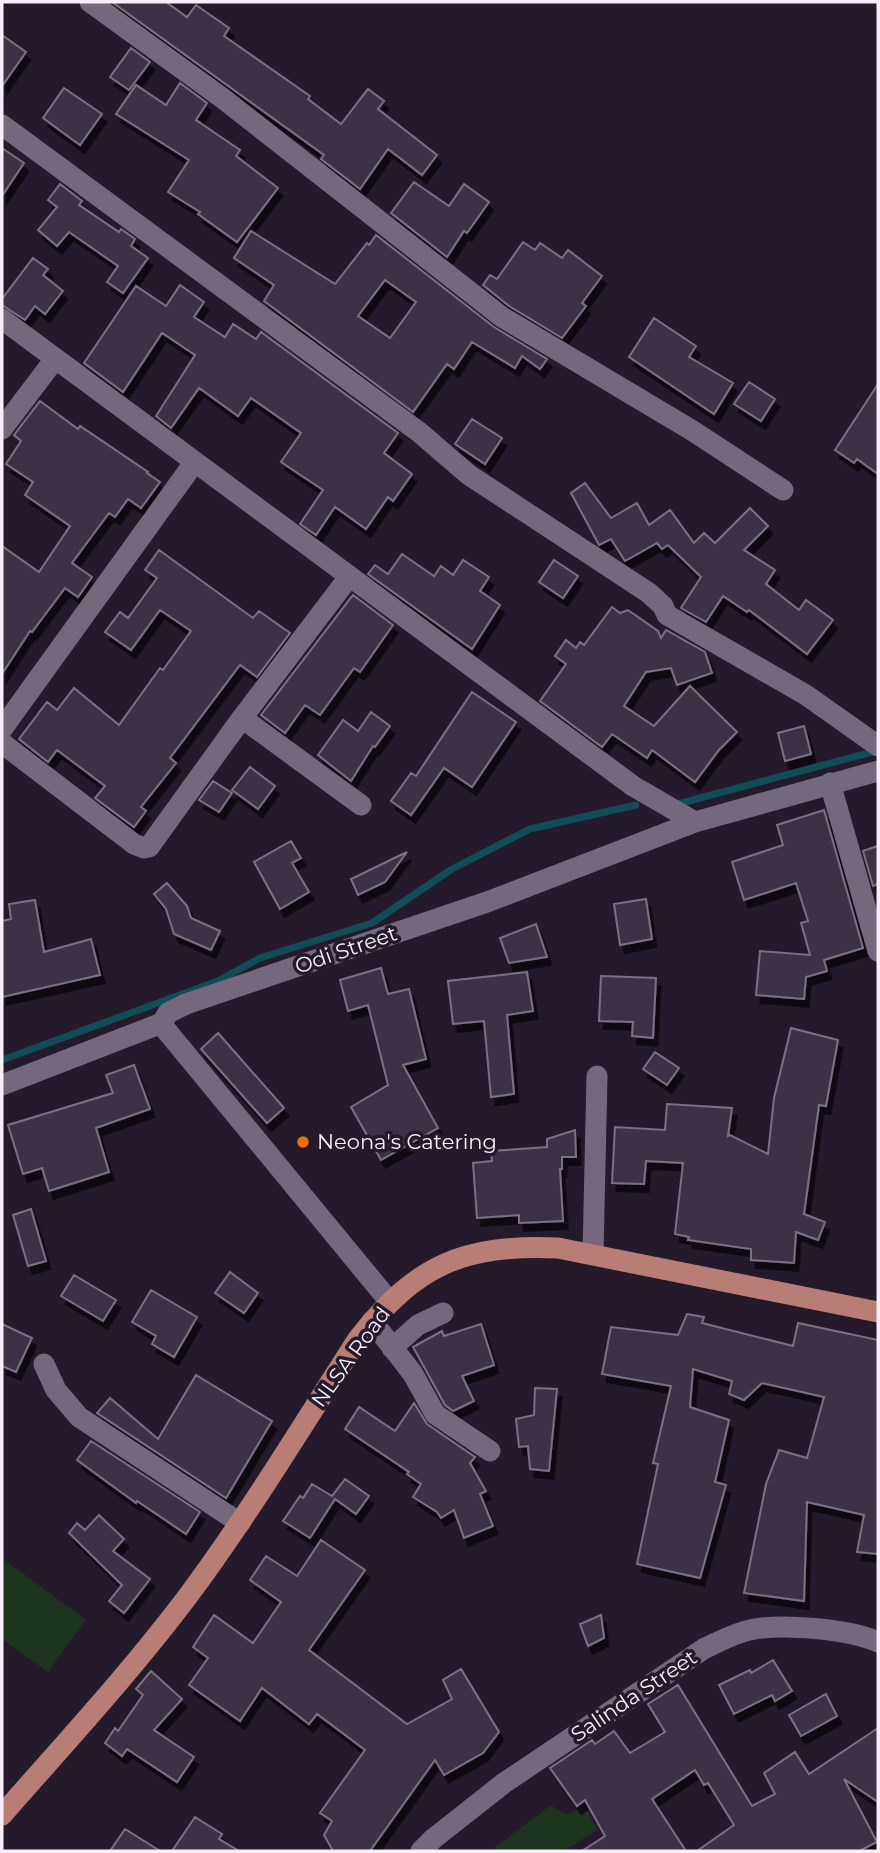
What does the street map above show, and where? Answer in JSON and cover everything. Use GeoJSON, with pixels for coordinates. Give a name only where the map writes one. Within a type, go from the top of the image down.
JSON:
{"type":"FeatureCollection","features":[{"type":"Feature","properties":{"kind":"main road","name":"NLSA Road"},"geometry":{"type":"LineString","coordinates":[[2,1815],[125,1675],[187,1597],[240,1522],[372,1321],[413,1281],[434,1268],[492,1250],[534,1247],[593,1253],[878,1312]]}},
{"type":"Feature","properties":{"kind":"street"},"geometry":{"type":"LineString","coordinates":[[90,2],[221,97],[502,317],[693,431],[783,490]]}},
{"type":"Feature","properties":{"kind":"street"},"geometry":{"type":"LineString","coordinates":[[2,125],[419,432],[469,475],[649,593],[663,606],[667,615],[806,695],[878,746]]}},
{"type":"Feature","properties":{"kind":"street"},"geometry":{"type":"LineString","coordinates":[[2,319],[633,786],[695,822]]}},
{"type":"Feature","properties":{"kind":"street"},"geometry":{"type":"LineString","coordinates":[[2,429],[55,359]]}},
{"type":"Feature","properties":{"kind":"street"},"geometry":{"type":"LineString","coordinates":[[2,729],[194,463]]}},
{"type":"Feature","properties":{"kind":"street"},"geometry":{"type":"LineString","coordinates":[[2,743],[134,844],[144,848],[153,844],[242,718],[349,577]]}},
{"type":"Feature","properties":{"kind":"street"},"geometry":{"type":"LineString","coordinates":[[242,718],[361,805]]}},
{"type":"Feature","properties":{"kind":"street","name":"Odi Street"},"geometry":{"type":"LineString","coordinates":[[2,1085],[162,1023],[168,1013],[186,1004],[487,902],[695,822],[878,771]]}},
{"type":"Feature","properties":{"kind":"street"},"geometry":{"type":"LineString","coordinates":[[830,783],[878,951]]}},
{"type":"Feature","properties":{"kind":"street"},"geometry":{"type":"LineString","coordinates":[[162,1023],[390,1302]]}},
{"type":"Feature","properties":{"kind":"street"},"geometry":{"type":"LineString","coordinates":[[593,1253],[597,1076]]}},
{"type":"Feature","properties":{"kind":"street"},"geometry":{"type":"LineString","coordinates":[[392,1348],[418,1325],[443,1314]]}},
{"type":"Feature","properties":{"kind":"street"},"geometry":{"type":"LineString","coordinates":[[372,1321],[412,1374],[435,1415],[490,1451]]}},
{"type":"Feature","properties":{"kind":"street"},"geometry":{"type":"LineString","coordinates":[[44,1364],[56,1390],[79,1417],[240,1522]]}},
{"type":"Feature","properties":{"kind":"street","name":"Salinda Street"},"geometry":{"type":"LineString","coordinates":[[421,1851],[504,1783],[705,1648],[729,1637],[748,1630],[769,1627],[831,1630],[878,1642]]}},
{"type":"Feature","properties":{"kind":"green space"},"geometry":{"type":"Polygon","coordinates":[[[2,1558],[86,1620],[48,1672],[2,1639],[2,1558]]]}},
{"type":"Feature","properties":{"kind":"green space"},"geometry":{"type":"Polygon","coordinates":[[[551,1805],[567,1815],[581,1808],[588,1812],[597,1830],[564,1851],[497,1851],[495,1847],[551,1805]]]}},
{"type":"Feature","properties":{"kind":"building"},"geometry":{"type":"Polygon","coordinates":[[[112,2],[166,2],[187,17],[196,5],[229,28],[224,36],[310,96],[308,99],[341,124],[368,89],[384,101],[378,109],[437,155],[422,175],[388,149],[360,189],[321,159],[324,155],[112,2]]]}},
{"type":"Feature","properties":{"kind":"building"},"geometry":{"type":"Polygon","coordinates":[[[2,35],[26,52],[2,86],[2,35]]]}},
{"type":"Feature","properties":{"kind":"building"},"geometry":{"type":"Polygon","coordinates":[[[131,48],[150,62],[129,90],[110,77],[131,48]]]}},
{"type":"Feature","properties":{"kind":"building"},"geometry":{"type":"Polygon","coordinates":[[[180,83],[207,103],[196,120],[240,150],[236,156],[278,188],[237,242],[198,214],[200,212],[168,192],[189,160],[116,114],[136,85],[166,105],[180,83]]]}},
{"type":"Feature","properties":{"kind":"building"},"geometry":{"type":"Polygon","coordinates":[[[64,88],[102,114],[80,145],[43,118],[64,88]]]}},
{"type":"Feature","properties":{"kind":"building"},"geometry":{"type":"Polygon","coordinates":[[[2,148],[24,163],[2,196],[2,148]]]}},
{"type":"Feature","properties":{"kind":"building"},"geometry":{"type":"Polygon","coordinates":[[[414,182],[449,206],[464,184],[489,202],[467,233],[464,231],[447,257],[391,213],[414,182]]]}},
{"type":"Feature","properties":{"kind":"building"},"geometry":{"type":"Polygon","coordinates":[[[60,184],[82,201],[79,205],[119,232],[121,229],[135,239],[131,246],[148,258],[123,293],[107,282],[118,266],[69,232],[57,246],[38,230],[57,207],[48,200],[60,184]]]}},
{"type":"Feature","properties":{"kind":"building"},"geometry":{"type":"Polygon","coordinates":[[[251,231],[335,284],[376,235],[494,327],[547,359],[540,369],[522,356],[515,368],[472,342],[454,369],[447,364],[413,412],[264,301],[274,285],[234,258],[251,231]],[[385,280],[358,316],[390,338],[416,302],[385,280]]]}},
{"type":"Feature","properties":{"kind":"building"},"geometry":{"type":"Polygon","coordinates":[[[523,242],[535,250],[540,243],[562,258],[568,250],[602,276],[582,303],[586,306],[562,338],[509,306],[483,285],[490,275],[497,279],[523,242]]]}},
{"type":"Feature","properties":{"kind":"building"},"geometry":{"type":"Polygon","coordinates":[[[33,258],[48,269],[43,275],[63,291],[45,314],[35,306],[25,320],[2,305],[2,299],[33,258]]]}},
{"type":"Feature","properties":{"kind":"building"},"geometry":{"type":"Polygon","coordinates":[[[180,285],[204,302],[194,317],[225,337],[233,324],[256,339],[261,332],[398,433],[384,453],[412,474],[393,501],[388,497],[366,529],[335,507],[316,535],[300,524],[323,490],[281,462],[301,433],[251,398],[238,416],[199,388],[171,428],[156,416],[195,355],[162,333],[123,392],[84,363],[136,286],[166,306],[180,285]]]}},
{"type":"Feature","properties":{"kind":"building"},"geometry":{"type":"Polygon","coordinates":[[[654,318],[696,346],[689,357],[733,383],[714,414],[629,357],[654,318]]]}},
{"type":"Feature","properties":{"kind":"building"},"geometry":{"type":"Polygon","coordinates":[[[749,382],[775,399],[761,421],[734,404],[749,382]]]}},
{"type":"Feature","properties":{"kind":"building"},"geometry":{"type":"Polygon","coordinates":[[[878,384],[878,474],[857,459],[854,463],[835,450],[878,384]]]}},
{"type":"Feature","properties":{"kind":"building"},"geometry":{"type":"Polygon","coordinates":[[[40,401],[160,482],[141,508],[128,499],[115,517],[109,513],[72,563],[92,577],[78,597],[65,588],[32,632],[30,631],[2,674],[2,546],[39,572],[70,526],[25,495],[33,482],[6,464],[21,441],[14,435],[40,401]]]}},
{"type":"Feature","properties":{"kind":"building"},"geometry":{"type":"Polygon","coordinates":[[[472,419],[502,438],[485,464],[455,444],[472,419]]]}},
{"type":"Feature","properties":{"kind":"building"},"geometry":{"type":"Polygon","coordinates":[[[585,483],[611,518],[637,503],[649,525],[670,510],[694,543],[704,533],[715,543],[750,508],[768,526],[744,550],[775,570],[766,584],[799,610],[806,600],[833,620],[807,654],[749,610],[747,612],[723,596],[706,622],[681,608],[701,577],[668,545],[662,549],[657,543],[625,561],[611,539],[599,545],[571,493],[585,483]]]}},
{"type":"Feature","properties":{"kind":"building"},"geometry":{"type":"Polygon","coordinates":[[[159,550],[253,618],[259,611],[290,633],[257,677],[240,665],[170,758],[176,763],[141,807],[146,811],[134,827],[95,798],[105,786],[57,750],[48,762],[19,739],[47,702],[57,710],[74,688],[119,725],[160,668],[163,670],[191,631],[160,610],[131,650],[105,632],[120,612],[128,618],[157,578],[145,570],[159,550]]]}},
{"type":"Feature","properties":{"kind":"building"},"geometry":{"type":"Polygon","coordinates":[[[402,554],[434,576],[441,566],[453,575],[463,560],[489,577],[480,591],[500,605],[472,649],[368,574],[375,565],[388,574],[402,554]]]}},
{"type":"Feature","properties":{"kind":"building"},"geometry":{"type":"Polygon","coordinates":[[[554,560],[578,576],[563,598],[539,582],[554,560]]]}},
{"type":"Feature","properties":{"kind":"building"},"geometry":{"type":"Polygon","coordinates":[[[353,595],[393,625],[360,672],[354,668],[320,715],[305,705],[285,733],[261,715],[353,595]]]}},
{"type":"Feature","properties":{"kind":"building"},"geometry":{"type":"Polygon","coordinates":[[[612,607],[620,613],[628,610],[658,631],[661,638],[666,630],[705,652],[712,673],[677,685],[671,668],[646,672],[624,706],[654,726],[690,686],[737,732],[719,750],[695,782],[652,750],[647,758],[612,734],[602,747],[540,701],[566,664],[555,656],[566,640],[576,648],[580,642],[584,645],[612,607]]]}},
{"type":"Feature","properties":{"kind":"building"},"geometry":{"type":"Polygon","coordinates":[[[472,692],[516,722],[472,787],[444,768],[411,815],[391,801],[411,773],[416,776],[472,692]]]}},
{"type":"Feature","properties":{"kind":"building"},"geometry":{"type":"Polygon","coordinates":[[[371,712],[390,726],[375,747],[373,746],[351,781],[318,755],[343,720],[358,731],[371,712]]]}},
{"type":"Feature","properties":{"kind":"building"},"geometry":{"type":"Polygon","coordinates":[[[804,726],[811,754],[785,761],[778,733],[804,726]]]}},
{"type":"Feature","properties":{"kind":"building"},"geometry":{"type":"Polygon","coordinates":[[[250,767],[275,786],[258,809],[232,790],[250,767]]]}},
{"type":"Feature","properties":{"kind":"building"},"geometry":{"type":"Polygon","coordinates":[[[213,781],[232,793],[219,812],[199,800],[213,781]]]}},
{"type":"Feature","properties":{"kind":"building"},"geometry":{"type":"Polygon","coordinates":[[[824,810],[863,948],[824,960],[827,971],[806,977],[804,999],[756,995],[760,951],[810,955],[801,923],[808,921],[796,883],[744,900],[732,862],[783,845],[777,825],[824,810]]]}},
{"type":"Feature","properties":{"kind":"building"},"geometry":{"type":"Polygon","coordinates":[[[291,841],[301,858],[292,863],[309,892],[280,909],[254,862],[291,841]]]}},
{"type":"Feature","properties":{"kind":"building"},"geometry":{"type":"Polygon","coordinates":[[[878,846],[878,884],[873,886],[863,851],[878,846]]]}},
{"type":"Feature","properties":{"kind":"building"},"geometry":{"type":"Polygon","coordinates":[[[407,852],[385,882],[358,895],[351,879],[407,852]]]}},
{"type":"Feature","properties":{"kind":"building"},"geometry":{"type":"Polygon","coordinates":[[[167,883],[187,906],[191,918],[220,931],[211,950],[174,934],[166,909],[154,894],[167,883]]]}},
{"type":"Feature","properties":{"kind":"building"},"geometry":{"type":"Polygon","coordinates":[[[646,899],[652,939],[620,945],[614,904],[646,899]]]}},
{"type":"Feature","properties":{"kind":"building"},"geometry":{"type":"Polygon","coordinates":[[[35,900],[44,952],[91,939],[100,975],[2,997],[2,921],[11,919],[9,904],[35,900]]]}},
{"type":"Feature","properties":{"kind":"building"},"geometry":{"type":"Polygon","coordinates":[[[536,924],[547,957],[509,963],[500,938],[536,924]]]}},
{"type":"Feature","properties":{"kind":"building"},"geometry":{"type":"Polygon","coordinates":[[[381,968],[388,994],[409,989],[426,1059],[403,1065],[438,1128],[381,1160],[351,1107],[388,1085],[368,1005],[348,1011],[340,980],[381,968]]]}},
{"type":"Feature","properties":{"kind":"building"},"geometry":{"type":"Polygon","coordinates":[[[527,972],[533,1011],[507,1015],[514,1094],[491,1097],[484,1021],[453,1024],[448,981],[527,972]]]}},
{"type":"Feature","properties":{"kind":"building"},"geometry":{"type":"Polygon","coordinates":[[[601,976],[656,978],[653,1038],[632,1036],[633,1022],[599,1021],[601,976]]]}},
{"type":"Feature","properties":{"kind":"building"},"geometry":{"type":"Polygon","coordinates":[[[791,1028],[838,1040],[826,1106],[819,1105],[804,1214],[825,1222],[818,1240],[796,1232],[794,1263],[751,1260],[751,1249],[688,1240],[689,1237],[675,1234],[683,1163],[646,1161],[644,1184],[612,1183],[615,1127],[665,1130],[667,1104],[732,1108],[728,1136],[768,1154],[774,1098],[791,1028]]]}},
{"type":"Feature","properties":{"kind":"building"},"geometry":{"type":"Polygon","coordinates":[[[218,1033],[284,1108],[267,1123],[201,1049],[218,1033]]]}},
{"type":"Feature","properties":{"kind":"building"},"geometry":{"type":"Polygon","coordinates":[[[655,1052],[679,1068],[667,1085],[643,1069],[655,1052]]]}},
{"type":"Feature","properties":{"kind":"building"},"geometry":{"type":"Polygon","coordinates":[[[134,1065],[150,1109],[96,1128],[109,1172],[49,1191],[42,1168],[23,1174],[8,1125],[113,1093],[106,1075],[134,1065]]]}},
{"type":"Feature","properties":{"kind":"building"},"geometry":{"type":"Polygon","coordinates":[[[575,1130],[576,1157],[562,1157],[560,1169],[563,1221],[519,1223],[519,1215],[477,1218],[473,1163],[492,1161],[491,1151],[547,1147],[547,1139],[575,1130]]]}},
{"type":"Feature","properties":{"kind":"building"},"geometry":{"type":"Polygon","coordinates":[[[31,1209],[46,1261],[28,1266],[13,1215],[31,1209]]]}},
{"type":"Feature","properties":{"kind":"building"},"geometry":{"type":"Polygon","coordinates":[[[230,1272],[258,1293],[244,1313],[215,1293],[230,1272]]]}},
{"type":"Feature","properties":{"kind":"building"},"geometry":{"type":"Polygon","coordinates":[[[74,1275],[116,1300],[103,1321],[61,1296],[74,1275]]]}},
{"type":"Feature","properties":{"kind":"building"},"geometry":{"type":"Polygon","coordinates":[[[151,1290],[197,1317],[174,1357],[152,1344],[156,1336],[132,1322],[151,1290]]]}},
{"type":"Feature","properties":{"kind":"building"},"geometry":{"type":"Polygon","coordinates":[[[687,1314],[704,1317],[702,1323],[793,1346],[798,1323],[878,1340],[878,1554],[857,1552],[864,1515],[807,1502],[804,1601],[744,1593],[766,1484],[779,1450],[807,1458],[824,1397],[762,1383],[744,1400],[729,1394],[732,1381],[693,1369],[690,1407],[729,1420],[715,1482],[726,1485],[700,1578],[637,1564],[658,1464],[653,1463],[671,1386],[602,1374],[611,1327],[678,1335],[687,1314]]]}},
{"type":"Feature","properties":{"kind":"building"},"geometry":{"type":"Polygon","coordinates":[[[2,1324],[32,1338],[16,1372],[2,1366],[2,1324]]]}},
{"type":"Feature","properties":{"kind":"building"},"geometry":{"type":"Polygon","coordinates":[[[481,1324],[494,1365],[462,1376],[474,1401],[453,1411],[445,1405],[413,1347],[442,1331],[444,1336],[481,1324]]]}},
{"type":"Feature","properties":{"kind":"building"},"geometry":{"type":"Polygon","coordinates":[[[196,1375],[272,1421],[226,1498],[97,1413],[110,1398],[158,1439],[196,1375]]]}},
{"type":"Feature","properties":{"kind":"building"},"geometry":{"type":"Polygon","coordinates":[[[535,1388],[557,1389],[549,1471],[530,1469],[528,1446],[519,1447],[516,1419],[534,1415],[535,1388]]]}},
{"type":"Feature","properties":{"kind":"building"},"geometry":{"type":"Polygon","coordinates":[[[414,1403],[427,1424],[475,1457],[470,1463],[486,1491],[480,1494],[493,1526],[464,1538],[454,1510],[441,1518],[437,1512],[413,1497],[421,1484],[407,1474],[409,1472],[345,1429],[359,1407],[395,1431],[414,1403]]]}},
{"type":"Feature","properties":{"kind":"building"},"geometry":{"type":"Polygon","coordinates":[[[91,1441],[200,1512],[186,1534],[137,1501],[136,1503],[77,1460],[91,1441]]]}},
{"type":"Feature","properties":{"kind":"building"},"geometry":{"type":"Polygon","coordinates":[[[345,1479],[369,1496],[356,1514],[335,1499],[310,1538],[283,1521],[312,1484],[332,1496],[345,1479]]]}},
{"type":"Feature","properties":{"kind":"building"},"geometry":{"type":"Polygon","coordinates":[[[99,1515],[124,1539],[113,1551],[150,1579],[124,1613],[109,1601],[122,1585],[69,1533],[77,1523],[85,1530],[99,1515]]]}},
{"type":"Feature","properties":{"kind":"building"},"geometry":{"type":"Polygon","coordinates":[[[321,1540],[365,1570],[309,1650],[407,1724],[452,1699],[443,1680],[461,1669],[499,1732],[483,1753],[444,1775],[435,1760],[370,1851],[333,1851],[324,1835],[332,1821],[320,1813],[365,1750],[317,1714],[309,1724],[262,1688],[240,1721],[189,1685],[208,1658],[193,1647],[214,1615],[253,1643],[281,1602],[250,1580],[266,1556],[297,1576],[321,1540]]]}},
{"type":"Feature","properties":{"kind":"building"},"geometry":{"type":"Polygon","coordinates":[[[601,1615],[604,1638],[588,1646],[580,1624],[601,1615]]]}},
{"type":"Feature","properties":{"kind":"building"},"geometry":{"type":"Polygon","coordinates":[[[773,1660],[792,1691],[775,1701],[772,1695],[734,1714],[719,1685],[750,1670],[751,1673],[773,1660]]]}},
{"type":"Feature","properties":{"kind":"building"},"geometry":{"type":"Polygon","coordinates":[[[151,1671],[182,1699],[154,1730],[194,1757],[177,1782],[127,1749],[122,1756],[105,1743],[115,1728],[118,1731],[143,1695],[136,1689],[151,1671]]]}},
{"type":"Feature","properties":{"kind":"building"},"geometry":{"type":"Polygon","coordinates":[[[678,1685],[752,1806],[775,1794],[764,1773],[795,1752],[809,1774],[878,1728],[878,1802],[844,1779],[877,1842],[859,1851],[697,1851],[734,1825],[708,1783],[704,1785],[695,1770],[652,1799],[686,1851],[582,1851],[605,1836],[585,1800],[577,1806],[550,1768],[592,1740],[595,1744],[614,1731],[630,1753],[665,1732],[648,1704],[678,1685]]]}},
{"type":"Feature","properties":{"kind":"building"},"geometry":{"type":"Polygon","coordinates":[[[826,1694],[837,1716],[801,1736],[789,1715],[826,1694]]]}},
{"type":"Feature","properties":{"kind":"building"},"geometry":{"type":"Polygon","coordinates":[[[195,1817],[222,1834],[219,1839],[239,1851],[172,1851],[195,1817]]]}},
{"type":"Feature","properties":{"kind":"building"},"geometry":{"type":"Polygon","coordinates":[[[125,1829],[160,1851],[110,1851],[125,1829]]]}},
{"type":"Feature","properties":{"kind":"waterway"},"geometry":{"type":"LineString","coordinates":[[674,805],[876,751]]}},
{"type":"Feature","properties":{"kind":"waterway"},"geometry":{"type":"LineString","coordinates":[[2,1060],[218,981],[260,958],[372,923],[452,869],[530,829],[636,805]]}},
{"type":"Feature","properties":{"kind":"place","name":"Neona's Catering"},"geometry":{"type":"Point","coordinates":[303,1142]}}]}
